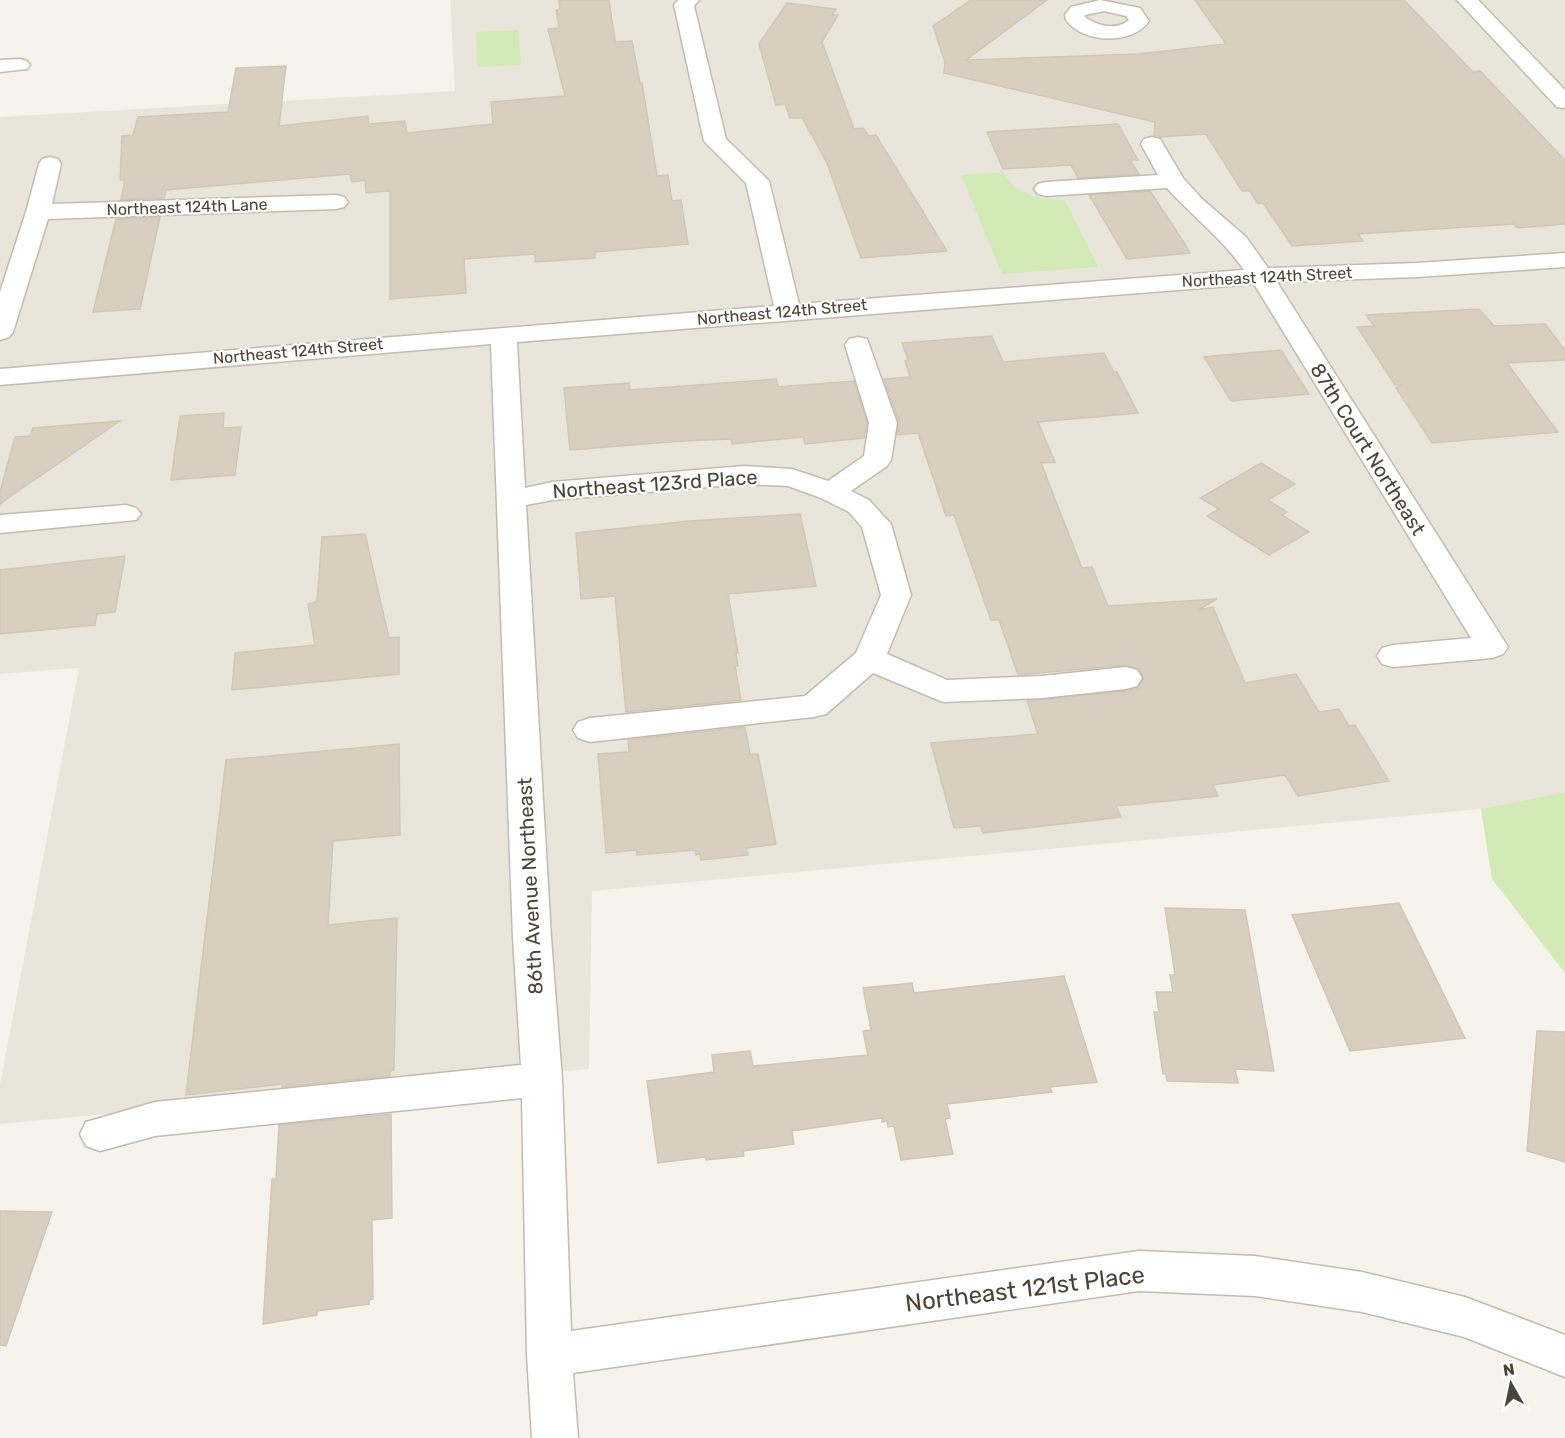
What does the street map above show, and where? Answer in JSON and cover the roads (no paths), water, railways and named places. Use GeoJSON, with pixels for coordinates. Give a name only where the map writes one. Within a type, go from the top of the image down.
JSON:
{"type":"FeatureCollection","features":[{"type":"Feature","properties":{"kind":"street"},"geometry":{"type":"LineString","coordinates":[[689,0],[684,5],[715,141],[757,181],[788,312]]}},
{"type":"Feature","properties":{"kind":"street"},"geometry":{"type":"LineString","coordinates":[[1467,0],[1565,102]]}},
{"type":"Feature","properties":{"kind":"street","name":"87th Court Northeast"},"geometry":{"type":"LineString","coordinates":[[1152,144],[1173,181],[1194,204],[1237,242],[1261,276],[1492,647],[1393,656]]}},
{"type":"Feature","properties":{"kind":"street"},"geometry":{"type":"LineString","coordinates":[[0,332],[38,212],[50,164]]}},
{"type":"Feature","properties":{"kind":"street"},"geometry":{"type":"LineString","coordinates":[[1046,189],[1173,181]]}},
{"type":"Feature","properties":{"kind":"street","name":"Northeast 124th Lane"},"geometry":{"type":"LineString","coordinates":[[38,212],[336,202]]}},
{"type":"Feature","properties":{"kind":"street","name":"Northeast 124th Street"},"geometry":{"type":"LineString","coordinates":[[0,377],[504,333],[1261,276],[1417,270],[1565,260]]}},
{"type":"Feature","properties":{"kind":"street","name":"86th Avenue Northeast"},"geometry":{"type":"LineString","coordinates":[[504,333],[532,938],[543,1079],[549,1355],[555,1438]]}},
{"type":"Feature","properties":{"kind":"street"},"geometry":{"type":"LineString","coordinates":[[831,492],[877,460],[883,423],[858,345]]}},
{"type":"Feature","properties":{"kind":"street","name":"Northeast 123rd Place"},"geometry":{"type":"LineString","coordinates":[[512,499],[552,490],[744,475],[792,478],[831,492],[859,506],[876,524],[896,595],[869,659]]}},
{"type":"Feature","properties":{"kind":"street"},"geometry":{"type":"LineString","coordinates":[[0,524],[126,514]]}},
{"type":"Feature","properties":{"kind":"street"},"geometry":{"type":"LineString","coordinates":[[590,730],[814,706],[869,659],[943,691],[1042,687],[1126,678]]}},
{"type":"Feature","properties":{"kind":"street"},"geometry":{"type":"LineString","coordinates":[[100,1134],[155,1119],[543,1079]]}},
{"type":"Feature","properties":{"kind":"street","name":"Northeast 121st Place"},"geometry":{"type":"LineString","coordinates":[[549,1355],[1139,1270],[1255,1276],[1362,1292],[1465,1317],[1565,1356]]}}]}
